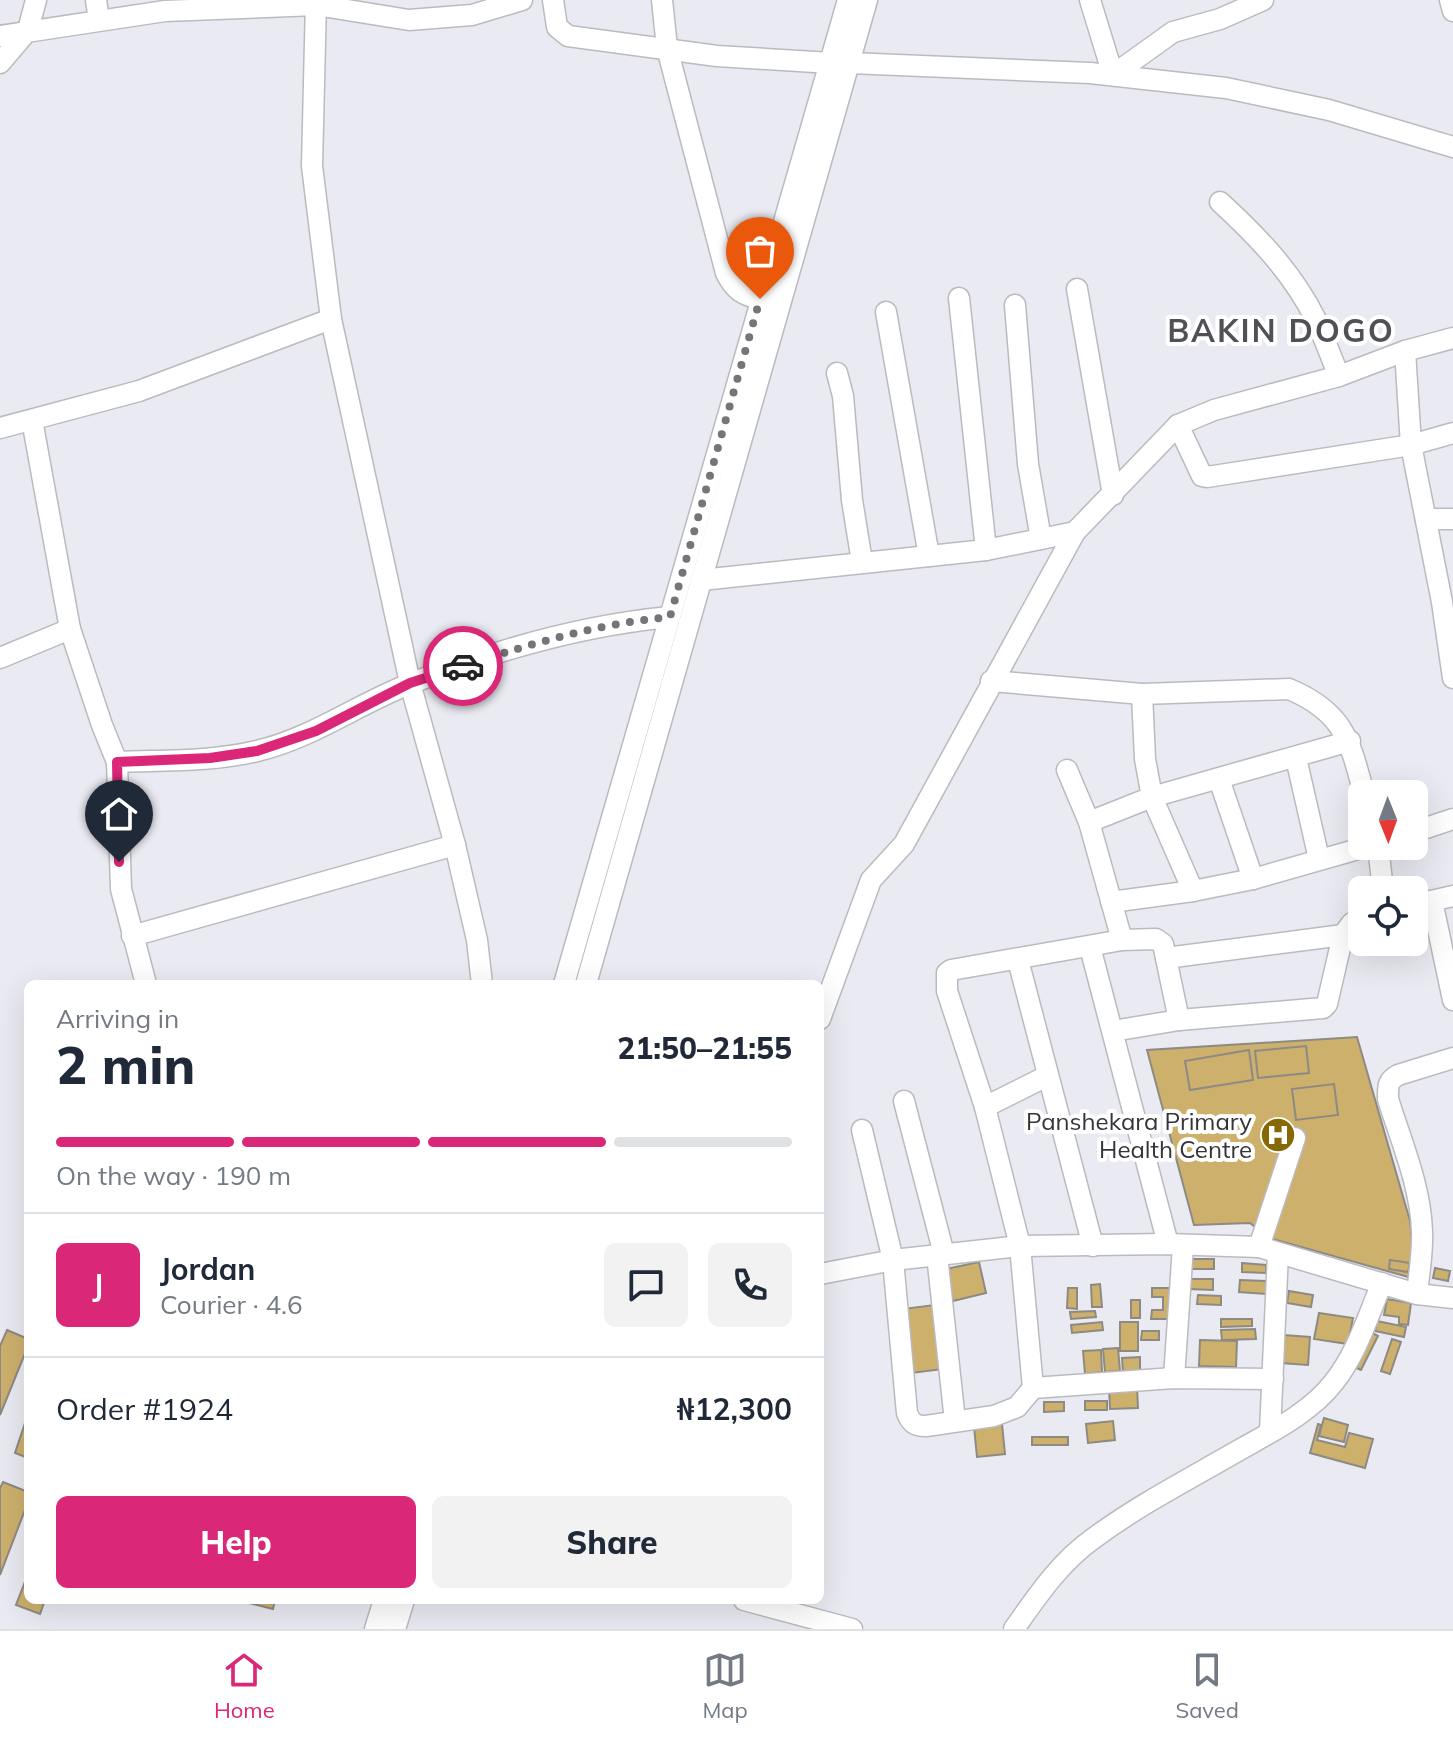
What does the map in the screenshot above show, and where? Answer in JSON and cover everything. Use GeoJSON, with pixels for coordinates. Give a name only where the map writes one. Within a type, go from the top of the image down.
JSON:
{"type":"FeatureCollection","features":[{"type":"Feature","properties":{"kind":"street"},"geometry":{"type":"LineString","coordinates":[[0,63],[28,30],[36,0]]}},
{"type":"Feature","properties":{"kind":"street"},"geometry":{"type":"LineString","coordinates":[[0,36],[97,10],[165,11],[316,3],[409,20],[472,15],[522,0]]}},
{"type":"Feature","properties":{"kind":"street"},"geometry":{"type":"LineString","coordinates":[[553,0],[557,27],[568,36],[759,60],[1113,75],[1226,88],[1329,110],[1453,147]]}},
{"type":"Feature","properties":{"kind":"street"},"geometry":{"type":"LineString","coordinates":[[662,0],[667,48],[726,273],[734,289],[748,297],[760,299]]}},
{"type":"Feature","properties":{"kind":"street"},"geometry":{"type":"LineString","coordinates":[[841,63],[848,0]]}},
{"type":"Feature","properties":{"kind":"street"},"geometry":{"type":"LineString","coordinates":[[565,980],[760,299],[841,63],[867,0]]}},
{"type":"Feature","properties":{"kind":"street"},"geometry":{"type":"LineString","coordinates":[[1090,0],[1113,75]]}},
{"type":"Feature","properties":{"kind":"street"},"geometry":{"type":"LineString","coordinates":[[1113,75],[1173,32],[1220,19],[1262,0]]}},
{"type":"Feature","properties":{"kind":"street"},"geometry":{"type":"LineString","coordinates":[[1450,0],[1453,11]]}},
{"type":"Feature","properties":{"kind":"street"},"geometry":{"type":"LineString","coordinates":[[316,3],[312,166],[331,319],[410,683],[455,845],[477,940],[482,980]]}},
{"type":"Feature","properties":{"kind":"street"},"geometry":{"type":"LineString","coordinates":[[587,980],[701,580],[820,130]]}},
{"type":"Feature","properties":{"kind":"street"},"geometry":{"type":"LineString","coordinates":[[1220,202],[1259,238],[1293,280],[1315,317],[1339,376]]}},
{"type":"Feature","properties":{"kind":"street"},"geometry":{"type":"LineString","coordinates":[[1077,289],[1113,495]]}},
{"type":"Feature","properties":{"kind":"street"},"geometry":{"type":"LineString","coordinates":[[959,298],[986,550]]}},
{"type":"Feature","properties":{"kind":"street"},"geometry":{"type":"LineString","coordinates":[[1015,305],[1028,464],[1041,539]]}},
{"type":"Feature","properties":{"kind":"street"},"geometry":{"type":"LineString","coordinates":[[886,312],[929,556]]}},
{"type":"Feature","properties":{"kind":"street"},"geometry":{"type":"LineString","coordinates":[[0,428],[139,391],[331,319]]}},
{"type":"Feature","properties":{"kind":"street"},"geometry":{"type":"LineString","coordinates":[[824,1008],[871,880],[904,844],[1075,532],[1178,425],[1214,410],[1339,376],[1405,351],[1453,338]]}},
{"type":"Feature","properties":{"kind":"street"},"geometry":{"type":"LineString","coordinates":[[1405,351],[1411,445],[1453,678]]}},
{"type":"Feature","properties":{"kind":"street"},"geometry":{"type":"LineString","coordinates":[[837,373],[845,408],[852,500],[862,562]]}},
{"type":"Feature","properties":{"kind":"street"},"geometry":{"type":"LineString","coordinates":[[32,420],[70,629],[117,762],[121,889],[145,980]]}},
{"type":"Feature","properties":{"kind":"street"},"geometry":{"type":"LineString","coordinates":[[1178,425],[1204,477],[1411,445],[1453,433]]}},
{"type":"Feature","properties":{"kind":"street"},"geometry":{"type":"LineString","coordinates":[[1426,519],[1453,519]]}},
{"type":"Feature","properties":{"kind":"street"},"geometry":{"type":"LineString","coordinates":[[701,580],[986,550],[1075,532]]}},
{"type":"Feature","properties":{"kind":"street"},"geometry":{"type":"LineString","coordinates":[[117,762],[210,758],[257,751],[316,731],[410,683],[581,630],[670,617]]}},
{"type":"Feature","properties":{"kind":"street"},"geometry":{"type":"LineString","coordinates":[[0,658],[70,629]]}},
{"type":"Feature","properties":{"kind":"street"},"geometry":{"type":"LineString","coordinates":[[991,681],[1142,694],[1289,689],[1308,697],[1333,717],[1350,741],[1360,780]]}},
{"type":"Feature","properties":{"kind":"street"},"geometry":{"type":"LineString","coordinates":[[1142,694],[1145,759],[1152,797],[1193,891]]}},
{"type":"Feature","properties":{"kind":"street"},"geometry":{"type":"LineString","coordinates":[[1089,822],[1152,797],[1350,741]]}},
{"type":"Feature","properties":{"kind":"street"},"geometry":{"type":"LineString","coordinates":[[1296,758],[1319,859]]}},
{"type":"Feature","properties":{"kind":"street"},"geometry":{"type":"LineString","coordinates":[[1067,770],[1089,822],[1122,940]]}},
{"type":"Feature","properties":{"kind":"street"},"geometry":{"type":"LineString","coordinates":[[1219,779],[1253,879]]}},
{"type":"Feature","properties":{"kind":"street"},"geometry":{"type":"LineString","coordinates":[[1428,827],[1453,819]]}},
{"type":"Feature","properties":{"kind":"street"},"geometry":{"type":"LineString","coordinates":[[132,936],[455,845]]}},
{"type":"Feature","properties":{"kind":"street"},"geometry":{"type":"LineString","coordinates":[[1111,902],[1253,879],[1348,851]]}},
{"type":"Feature","properties":{"kind":"street"},"geometry":{"type":"LineString","coordinates":[[1428,902],[1453,896]]}},
{"type":"Feature","properties":{"kind":"street"},"geometry":{"type":"LineString","coordinates":[[1428,919],[1453,1000]]}},
{"type":"Feature","properties":{"kind":"street"},"geometry":{"type":"LineString","coordinates":[[1113,1031],[1179,1020],[1323,1008],[1327,1004],[1343,935],[1348,928]]}},
{"type":"Feature","properties":{"kind":"street"},"geometry":{"type":"LineString","coordinates":[[1166,958],[1343,935]]}},
{"type":"Feature","properties":{"kind":"street"},"geometry":{"type":"LineString","coordinates":[[862,1130],[893,1260],[907,1413],[916,1426],[994,1416],[1017,1407],[1033,1388],[1020,1246],[985,1107],[945,979],[951,970],[1122,940],[1160,941],[1179,1020]]}},
{"type":"Feature","properties":{"kind":"street"},"geometry":{"type":"LineString","coordinates":[[1090,947],[1176,1245],[1174,1378]]}},
{"type":"Feature","properties":{"kind":"street"},"geometry":{"type":"LineString","coordinates":[[1018,960],[1093,1246]]}},
{"type":"Feature","properties":{"kind":"street"},"geometry":{"type":"LineString","coordinates":[[1417,1294],[1423,1233],[1421,1215],[1416,1188],[1388,1099],[1388,1086],[1391,1079],[1398,1075],[1453,1058]]}},
{"type":"Feature","properties":{"kind":"street"},"geometry":{"type":"LineString","coordinates":[[985,1107],[1047,1076]]}},
{"type":"Feature","properties":{"kind":"street"},"geometry":{"type":"LineString","coordinates":[[904,1101],[940,1254],[955,1421]]}},
{"type":"Feature","properties":{"kind":"street"},"geometry":{"type":"LineString","coordinates":[[1270,1432],[1273,1379],[1268,1250],[1295,1138]]}},
{"type":"Feature","properties":{"kind":"street"},"geometry":{"type":"LineString","coordinates":[[824,1273],[893,1260],[1020,1246],[1176,1245],[1268,1250],[1417,1294],[1453,1298]]}},
{"type":"Feature","properties":{"kind":"street"},"geometry":{"type":"LineString","coordinates":[[1014,1629],[1059,1567],[1092,1539],[1311,1405],[1333,1384],[1348,1362],[1382,1283]]}},
{"type":"Feature","properties":{"kind":"street"},"geometry":{"type":"LineString","coordinates":[[1033,1388],[1174,1378],[1273,1379]]}},
{"type":"Feature","properties":{"kind":"street"},"geometry":{"type":"LineString","coordinates":[[375,1629],[383,1604]]}},
{"type":"Feature","properties":{"kind":"street"},"geometry":{"type":"LineString","coordinates":[[395,1629],[403,1604]]}},
{"type":"Feature","properties":{"kind":"street"},"geometry":{"type":"LineString","coordinates":[[759,1604],[852,1629]]}},
{"type":"Feature","properties":{"kind":"building","name":"Panshekara Primary Health Centre"},"geometry":{"type":"Polygon","coordinates":[[[1357,1037],[1410,1221],[1414,1259],[1412,1278],[1269,1238],[1250,1223],[1194,1225],[1147,1050],[1357,1037]]]}},
{"type":"Feature","properties":{"kind":"building"},"geometry":{"type":"Polygon","coordinates":[[[1306,1046],[1309,1073],[1258,1078],[1255,1051],[1306,1046]]]}},
{"type":"Feature","properties":{"kind":"building"},"geometry":{"type":"Polygon","coordinates":[[[1249,1050],[1253,1080],[1190,1090],[1185,1061],[1249,1050]]]}},
{"type":"Feature","properties":{"kind":"building"},"geometry":{"type":"Polygon","coordinates":[[[1334,1084],[1338,1115],[1296,1120],[1292,1089],[1334,1084]]]}},
{"type":"Feature","properties":{"kind":"building"},"geometry":{"type":"Polygon","coordinates":[[[1191,1259],[1214,1259],[1214,1269],[1191,1269],[1191,1259]]]}},
{"type":"Feature","properties":{"kind":"building"},"geometry":{"type":"Polygon","coordinates":[[[1390,1260],[1410,1263],[1408,1272],[1389,1269],[1390,1260]]]}},
{"type":"Feature","properties":{"kind":"building"},"geometry":{"type":"Polygon","coordinates":[[[979,1262],[986,1293],[953,1301],[946,1269],[979,1262]]]}},
{"type":"Feature","properties":{"kind":"building"},"geometry":{"type":"Polygon","coordinates":[[[1242,1263],[1266,1265],[1266,1273],[1242,1272],[1242,1263]]]}},
{"type":"Feature","properties":{"kind":"building"},"geometry":{"type":"Polygon","coordinates":[[[1435,1268],[1450,1271],[1448,1281],[1433,1278],[1435,1268]]]}},
{"type":"Feature","properties":{"kind":"building"},"geometry":{"type":"Polygon","coordinates":[[[1188,1279],[1213,1279],[1213,1290],[1188,1289],[1188,1279]]]}},
{"type":"Feature","properties":{"kind":"building"},"geometry":{"type":"Polygon","coordinates":[[[1240,1280],[1266,1281],[1266,1294],[1239,1292],[1240,1280]]]}},
{"type":"Feature","properties":{"kind":"building"},"geometry":{"type":"Polygon","coordinates":[[[1100,1284],[1102,1307],[1092,1307],[1091,1285],[1100,1284]]]}},
{"type":"Feature","properties":{"kind":"building"},"geometry":{"type":"Polygon","coordinates":[[[1068,1288],[1077,1288],[1077,1309],[1067,1308],[1068,1288]]]}},
{"type":"Feature","properties":{"kind":"building"},"geometry":{"type":"Polygon","coordinates":[[[1152,1288],[1174,1288],[1173,1319],[1151,1319],[1152,1310],[1163,1310],[1163,1297],[1152,1297],[1152,1288]]]}},
{"type":"Feature","properties":{"kind":"building"},"geometry":{"type":"Polygon","coordinates":[[[1289,1291],[1313,1295],[1311,1307],[1287,1303],[1289,1291]]]}},
{"type":"Feature","properties":{"kind":"building"},"geometry":{"type":"Polygon","coordinates":[[[1198,1295],[1221,1296],[1221,1305],[1197,1304],[1198,1295]]]}},
{"type":"Feature","properties":{"kind":"building"},"geometry":{"type":"Polygon","coordinates":[[[1387,1299],[1411,1303],[1408,1325],[1399,1324],[1399,1317],[1384,1315],[1387,1299]]]}},
{"type":"Feature","properties":{"kind":"building"},"geometry":{"type":"Polygon","coordinates":[[[1131,1300],[1140,1300],[1140,1318],[1131,1318],[1131,1300]]]}},
{"type":"Feature","properties":{"kind":"building"},"geometry":{"type":"Polygon","coordinates":[[[934,1305],[943,1369],[912,1373],[903,1309],[934,1305]]]}},
{"type":"Feature","properties":{"kind":"building"},"geometry":{"type":"Polygon","coordinates":[[[1095,1311],[1096,1317],[1071,1319],[1070,1312],[1095,1311]]]}},
{"type":"Feature","properties":{"kind":"building"},"geometry":{"type":"Polygon","coordinates":[[[1319,1313],[1353,1318],[1348,1344],[1314,1339],[1319,1313]]]}},
{"type":"Feature","properties":{"kind":"building"},"geometry":{"type":"Polygon","coordinates":[[[1221,1319],[1252,1319],[1252,1326],[1221,1327],[1221,1319]]]}},
{"type":"Feature","properties":{"kind":"building"},"geometry":{"type":"Polygon","coordinates":[[[1377,1321],[1406,1327],[1404,1337],[1375,1331],[1377,1321]]]}},
{"type":"Feature","properties":{"kind":"building"},"geometry":{"type":"Polygon","coordinates":[[[1102,1322],[1103,1330],[1072,1333],[1071,1325],[1102,1322]]]}},
{"type":"Feature","properties":{"kind":"building"},"geometry":{"type":"Polygon","coordinates":[[[1120,1322],[1138,1322],[1138,1351],[1120,1351],[1120,1322]]]}},
{"type":"Feature","properties":{"kind":"building"},"geometry":{"type":"Polygon","coordinates":[[[1255,1329],[1256,1339],[1222,1340],[1221,1330],[1255,1329]]]}},
{"type":"Feature","properties":{"kind":"building"},"geometry":{"type":"Polygon","coordinates":[[[7,1330],[24,1337],[24,1356],[0,1415],[0,1346],[7,1330]]]}},
{"type":"Feature","properties":{"kind":"building"},"geometry":{"type":"Polygon","coordinates":[[[1142,1331],[1159,1331],[1159,1340],[1141,1340],[1142,1331]]]}},
{"type":"Feature","properties":{"kind":"building"},"geometry":{"type":"Polygon","coordinates":[[[1372,1333],[1378,1336],[1361,1370],[1354,1367],[1372,1333]]]}},
{"type":"Feature","properties":{"kind":"building"},"geometry":{"type":"Polygon","coordinates":[[[1283,1335],[1310,1337],[1308,1365],[1281,1363],[1283,1335]]]}},
{"type":"Feature","properties":{"kind":"building"},"geometry":{"type":"Polygon","coordinates":[[[1392,1339],[1401,1342],[1390,1374],[1381,1371],[1392,1339]]]}},
{"type":"Feature","properties":{"kind":"building"},"geometry":{"type":"Polygon","coordinates":[[[1200,1340],[1237,1341],[1236,1367],[1199,1366],[1200,1340]]]}},
{"type":"Feature","properties":{"kind":"building"},"geometry":{"type":"Polygon","coordinates":[[[1118,1348],[1120,1371],[1105,1372],[1103,1349],[1118,1348]]]}},
{"type":"Feature","properties":{"kind":"building"},"geometry":{"type":"Polygon","coordinates":[[[1101,1350],[1102,1372],[1085,1374],[1083,1351],[1101,1350]]]}},
{"type":"Feature","properties":{"kind":"building"},"geometry":{"type":"Polygon","coordinates":[[[1140,1357],[1140,1371],[1123,1372],[1122,1358],[1140,1357]]]}},
{"type":"Feature","properties":{"kind":"building"},"geometry":{"type":"Polygon","coordinates":[[[1137,1387],[1138,1408],[1110,1409],[1109,1388],[1137,1387]]]}},
{"type":"Feature","properties":{"kind":"building"},"geometry":{"type":"Polygon","coordinates":[[[1085,1401],[1107,1401],[1107,1410],[1085,1410],[1085,1401]]]}},
{"type":"Feature","properties":{"kind":"building"},"geometry":{"type":"Polygon","coordinates":[[[1044,1402],[1064,1402],[1064,1411],[1044,1412],[1044,1402]]]}},
{"type":"Feature","properties":{"kind":"building"},"geometry":{"type":"Polygon","coordinates":[[[1324,1418],[1348,1425],[1344,1442],[1319,1436],[1324,1418]]]}},
{"type":"Feature","properties":{"kind":"building"},"geometry":{"type":"Polygon","coordinates":[[[1113,1421],[1115,1440],[1088,1443],[1086,1424],[1113,1421]]]}},
{"type":"Feature","properties":{"kind":"building"},"geometry":{"type":"Polygon","coordinates":[[[1002,1424],[1005,1454],[977,1457],[974,1427],[1002,1424]]]}},
{"type":"Feature","properties":{"kind":"building"},"geometry":{"type":"Polygon","coordinates":[[[1318,1424],[1321,1425],[1317,1440],[1345,1447],[1349,1433],[1373,1439],[1365,1468],[1310,1453],[1318,1424]]]}},
{"type":"Feature","properties":{"kind":"building"},"geometry":{"type":"Polygon","coordinates":[[[24,1426],[24,1456],[15,1453],[24,1426]]]}},
{"type":"Feature","properties":{"kind":"building"},"geometry":{"type":"Polygon","coordinates":[[[1032,1437],[1068,1437],[1068,1445],[1032,1445],[1032,1437]]]}},
{"type":"Feature","properties":{"kind":"building"},"geometry":{"type":"Polygon","coordinates":[[[3,1482],[24,1490],[24,1512],[0,1575],[0,1488],[3,1482]]]}},
{"type":"Feature","properties":{"kind":"building"},"geometry":{"type":"Polygon","coordinates":[[[24,1584],[24,1604],[44,1604],[40,1614],[16,1605],[24,1584]]]}},
{"type":"Feature","properties":{"kind":"building"},"geometry":{"type":"Polygon","coordinates":[[[253,1604],[274,1604],[273,1609],[253,1604]]]}},
{"type":"Feature","properties":{"kind":"way so far"},"geometry":{"type":"LineString","coordinates":[[463,666],[581,630],[670,617],[760,299]]}},
{"type":"Feature","properties":{"kind":"place","name":"Panshekara Primary Health Centre"},"geometry":{"type":"Point","coordinates":[1278,1135]}},
{"type":"Feature","properties":{"kind":"district","name":"BAKIN DOGO"},"geometry":{"type":"Point","coordinates":[1281,330]}},
{"type":"Feature","properties":{"kind":"route"},"geometry":{"type":"LineString","coordinates":[[119,862],[117,762],[210,758],[257,751],[316,731],[410,683],[463,666]]}}]}
